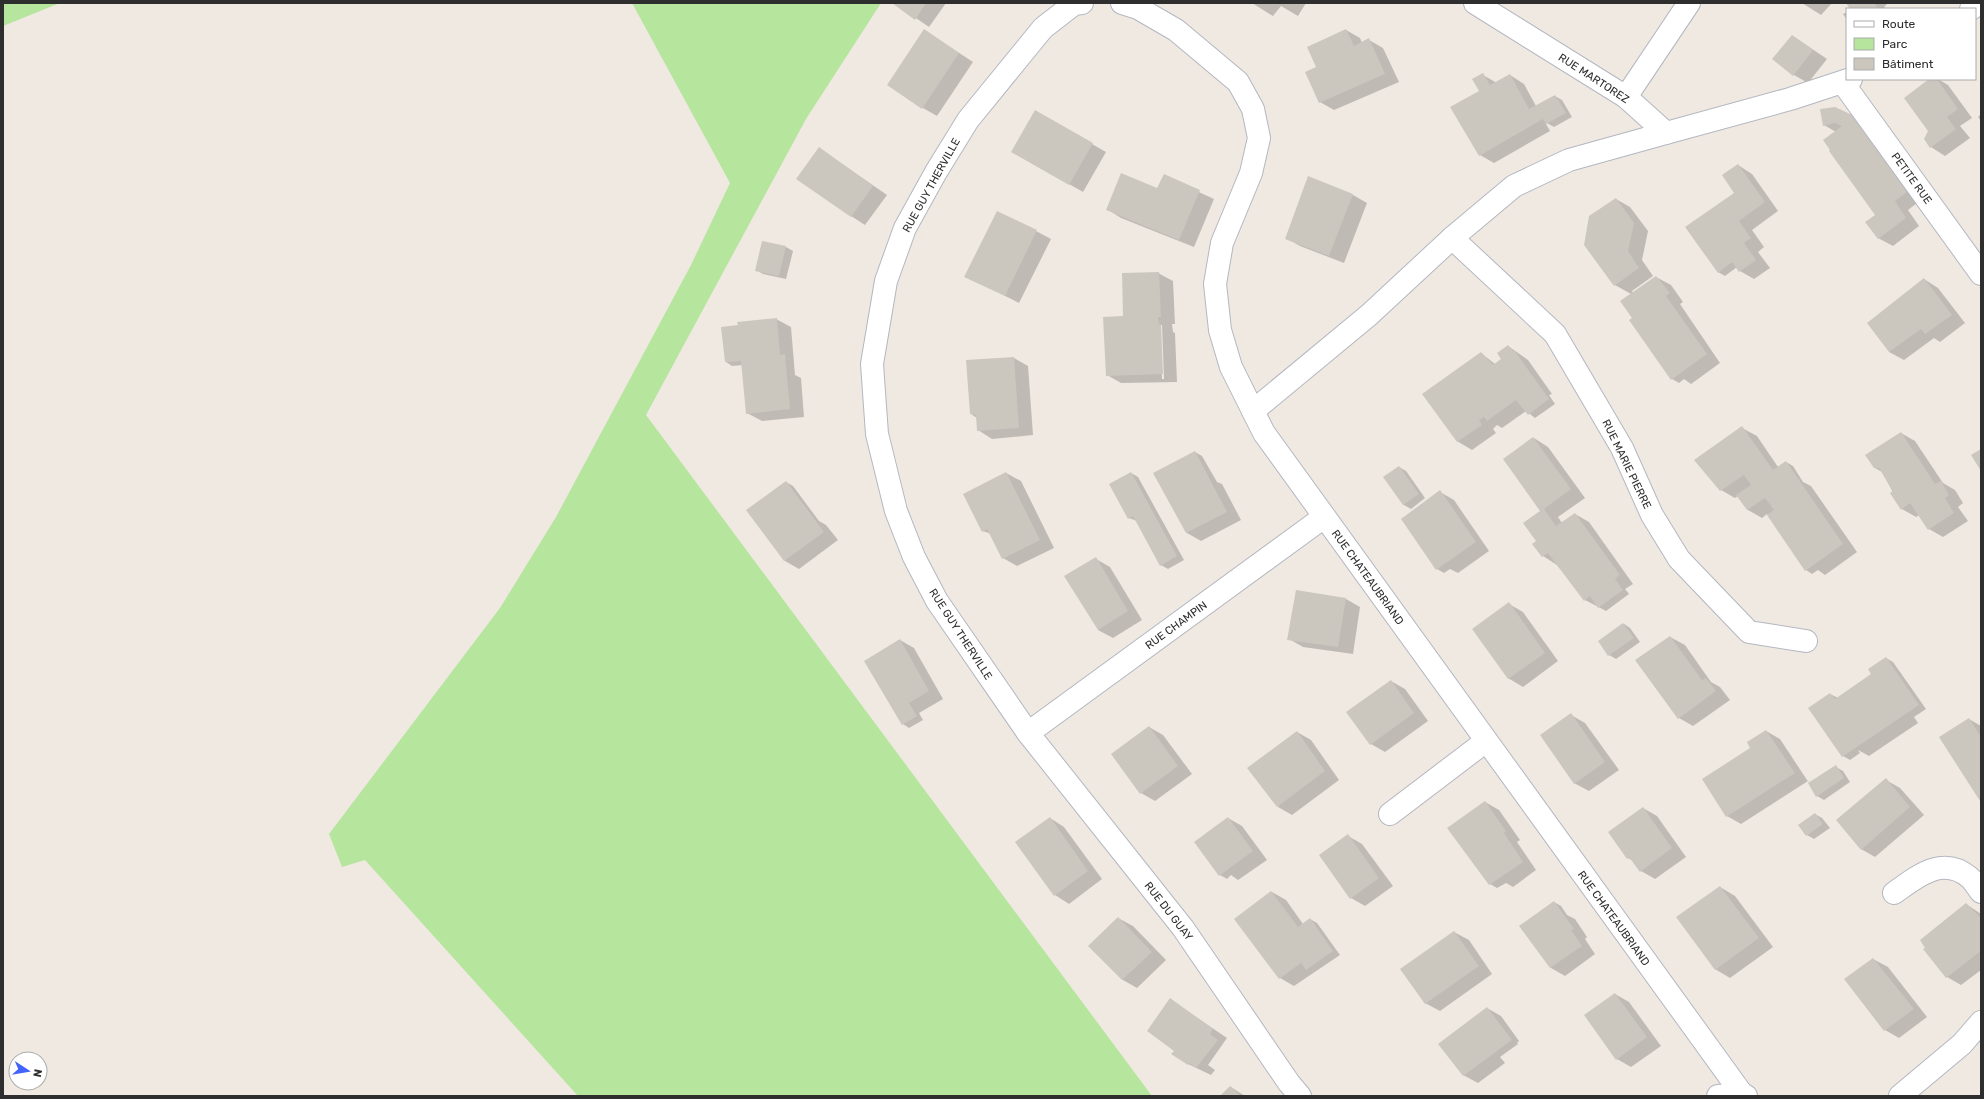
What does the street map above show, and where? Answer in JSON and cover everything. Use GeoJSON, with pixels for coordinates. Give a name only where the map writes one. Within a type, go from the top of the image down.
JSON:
{"type":"FeatureCollection","features":[{"type":"Feature","properties":{"kind":"street","name":"RUE GUY THERVILLE"},"geometry":{"type":"LineString","coordinates":[[1028,734],[937,601],[914,556],[896,511],[877,434],[872,364],[886,281],[905,228],[936,172],[968,120],[1042,28],[1074,4],[1082,3]]}},
{"type":"Feature","properties":{"kind":"street"},"geometry":{"type":"LineString","coordinates":[[1122,3],[1138,8],[1176,30],[1238,82],[1253,110],[1259,138],[1251,173],[1222,243],[1216,284],[1220,330],[1230,367],[1253,411],[1369,315],[1452,238],[1514,186],[1569,160],[1847,81]]}},
{"type":"Feature","properties":{"kind":"street","name":"RUE MARTOREZ"},"geometry":{"type":"LineString","coordinates":[[1476,3],[1626,97],[1666,133]]}},
{"type":"Feature","properties":{"kind":"street"},"geometry":{"type":"LineString","coordinates":[[1626,97],[1689,3]]}},
{"type":"Feature","properties":{"kind":"street","name":"PETITE RUE"},"geometry":{"type":"LineString","coordinates":[[1847,81],[1981,274]]}},
{"type":"Feature","properties":{"kind":"street","name":"RUE MARIE PIERRE"},"geometry":{"type":"LineString","coordinates":[[1452,238],[1556,334],[1622,448],[1652,516],[1679,559],[1749,632],[1806,641]]}},
{"type":"Feature","properties":{"kind":"street","name":"RUE CHATEAUBRIAND"},"geometry":{"type":"LineString","coordinates":[[1253,411],[1264,433],[1324,517],[1744,1095]]}},
{"type":"Feature","properties":{"kind":"street","name":"RUE CHAMPIN"},"geometry":{"type":"LineString","coordinates":[[1028,734],[1324,517]]}},
{"type":"Feature","properties":{"kind":"street","name":"RUE DU GUAY"},"geometry":{"type":"LineString","coordinates":[[1028,734],[1183,928],[1289,1083],[1300,1096]]}},
{"type":"Feature","properties":{"kind":"street"},"geometry":{"type":"LineString","coordinates":[[1390,814],[1486,741]]}},
{"type":"Feature","properties":{"kind":"street"},"geometry":{"type":"LineString","coordinates":[[1894,893],[1928,870],[1948,867],[1969,877],[1981,892]]}},
{"type":"Feature","properties":{"kind":"street"},"geometry":{"type":"LineString","coordinates":[[1900,1096],[1962,1044],[1981,1022]]}},
{"type":"Feature","properties":{"kind":"street"},"geometry":{"type":"LineString","coordinates":[[1718,1096],[1744,1095]]}},
{"type":"Feature","properties":{"kind":"green space"},"geometry":{"type":"Polygon","coordinates":[[[3,3],[60,3],[3,26],[3,3]]]}},
{"type":"Feature","properties":{"kind":"green space"},"geometry":{"type":"Polygon","coordinates":[[[632,3],[881,3],[806,119],[646,415],[1152,1096],[578,1096],[365,860],[342,867],[329,834],[500,608],[556,517],[691,265],[730,183],[632,3]]]}},
{"type":"Feature","properties":{"kind":"building"},"geometry":{"type":"Polygon","coordinates":[[[892,3],[926,3],[915,20],[892,3]]]}},
{"type":"Feature","properties":{"kind":"building"},"geometry":{"type":"Polygon","coordinates":[[[1846,3],[1874,3],[1877,8],[1849,8],[1846,3]]]}},
{"type":"Feature","properties":{"kind":"building"},"geometry":{"type":"Polygon","coordinates":[[[924,29],[959,53],[922,109],[887,85],[924,29]]]}},
{"type":"Feature","properties":{"kind":"building"},"geometry":{"type":"Polygon","coordinates":[[[1346,29],[1354,46],[1369,38],[1385,74],[1319,103],[1305,72],[1316,67],[1307,47],[1346,29]]]}},
{"type":"Feature","properties":{"kind":"building"},"geometry":{"type":"Polygon","coordinates":[[[1792,35],[1813,50],[1793,76],[1772,59],[1792,35]]]}},
{"type":"Feature","properties":{"kind":"building"},"geometry":{"type":"Polygon","coordinates":[[[1483,73],[1490,85],[1510,74],[1529,109],[1555,95],[1566,113],[1546,124],[1543,119],[1479,156],[1450,107],[1479,91],[1472,79],[1483,73]]]}},
{"type":"Feature","properties":{"kind":"building"},"geometry":{"type":"Polygon","coordinates":[[[1928,80],[1938,80],[1958,109],[1947,117],[1956,129],[1930,148],[1924,139],[1928,131],[1904,98],[1928,80]]]}},
{"type":"Feature","properties":{"kind":"building"},"geometry":{"type":"Polygon","coordinates":[[[1835,107],[1863,120],[1913,187],[1895,201],[1906,218],[1878,239],[1865,222],[1875,215],[1829,151],[1830,150],[1823,140],[1842,126],[1835,123],[1823,126],[1820,109],[1835,107]]]}},
{"type":"Feature","properties":{"kind":"building"},"geometry":{"type":"Polygon","coordinates":[[[1035,110],[1093,143],[1069,185],[1011,152],[1035,110]]]}},
{"type":"Feature","properties":{"kind":"building"},"geometry":{"type":"Polygon","coordinates":[[[819,147],[873,186],[851,217],[796,179],[819,147]]]}},
{"type":"Feature","properties":{"kind":"building"},"geometry":{"type":"Polygon","coordinates":[[[1738,164],[1765,202],[1739,221],[1751,238],[1744,243],[1756,260],[1739,272],[1732,262],[1718,273],[1685,227],[1734,193],[1722,175],[1738,164]]]}},
{"type":"Feature","properties":{"kind":"building"},"geometry":{"type":"Polygon","coordinates":[[[1121,173],[1157,188],[1164,174],[1200,190],[1179,240],[1106,210],[1121,173]]]}},
{"type":"Feature","properties":{"kind":"building"},"geometry":{"type":"Polygon","coordinates":[[[1308,176],[1353,194],[1329,256],[1285,239],[1308,176]]]}},
{"type":"Feature","properties":{"kind":"building"},"geometry":{"type":"Polygon","coordinates":[[[1616,198],[1634,223],[1628,251],[1639,268],[1614,286],[1584,245],[1589,216],[1616,198]]]}},
{"type":"Feature","properties":{"kind":"building"},"geometry":{"type":"Polygon","coordinates":[[[997,211],[1037,230],[1005,296],[964,277],[997,211]]]}},
{"type":"Feature","properties":{"kind":"building"},"geometry":{"type":"Polygon","coordinates":[[[762,241],[786,246],[779,276],[755,271],[762,241]]]}},
{"type":"Feature","properties":{"kind":"building"},"geometry":{"type":"Polygon","coordinates":[[[1159,272],[1161,317],[1158,317],[1159,324],[1161,324],[1163,374],[1106,376],[1103,317],[1123,316],[1122,273],[1159,272]]]}},
{"type":"Feature","properties":{"kind":"building"},"geometry":{"type":"Polygon","coordinates":[[[1656,276],[1670,293],[1666,296],[1707,354],[1671,380],[1629,320],[1632,318],[1620,301],[1656,276]]]}},
{"type":"Feature","properties":{"kind":"building"},"geometry":{"type":"Polygon","coordinates":[[[1924,278],[1952,315],[1925,334],[1921,329],[1889,352],[1867,323],[1924,278]]]}},
{"type":"Feature","properties":{"kind":"building"},"geometry":{"type":"Polygon","coordinates":[[[777,318],[780,355],[785,354],[790,409],[746,414],[741,361],[725,362],[721,327],[738,325],[737,322],[777,318]]]}},
{"type":"Feature","properties":{"kind":"building"},"geometry":{"type":"Polygon","coordinates":[[[1508,345],[1513,351],[1514,350],[1549,399],[1528,415],[1516,400],[1487,421],[1484,417],[1479,420],[1482,425],[1457,442],[1422,394],[1481,352],[1493,365],[1501,359],[1497,353],[1508,345]]]}},
{"type":"Feature","properties":{"kind":"building"},"geometry":{"type":"Polygon","coordinates":[[[1014,357],[1019,428],[977,431],[976,415],[970,414],[966,360],[1014,357]]]}},
{"type":"Feature","properties":{"kind":"building"},"geometry":{"type":"Polygon","coordinates":[[[1742,426],[1773,470],[1786,461],[1843,544],[1805,571],[1767,515],[1774,510],[1765,498],[1747,510],[1736,495],[1751,485],[1744,475],[1720,491],[1694,460],[1742,426]]]}},
{"type":"Feature","properties":{"kind":"building"},"geometry":{"type":"Polygon","coordinates":[[[1901,432],[1935,484],[1941,481],[1949,495],[1945,498],[1954,513],[1928,530],[1910,503],[1901,510],[1890,493],[1893,491],[1879,468],[1874,468],[1865,455],[1901,432]]]}},
{"type":"Feature","properties":{"kind":"building"},"geometry":{"type":"Polygon","coordinates":[[[1533,437],[1571,489],[1544,509],[1556,526],[1575,513],[1620,575],[1615,579],[1623,590],[1598,608],[1590,596],[1584,601],[1548,553],[1542,557],[1532,544],[1536,541],[1523,523],[1540,511],[1503,459],[1533,437]]]}},
{"type":"Feature","properties":{"kind":"building"},"geometry":{"type":"Polygon","coordinates":[[[1981,449],[1981,471],[1971,455],[1981,449]]]}},
{"type":"Feature","properties":{"kind":"building"},"geometry":{"type":"Polygon","coordinates":[[[1195,451],[1227,512],[1186,533],[1153,473],[1195,451]]]}},
{"type":"Feature","properties":{"kind":"building"},"geometry":{"type":"Polygon","coordinates":[[[1399,466],[1419,494],[1403,505],[1383,477],[1399,466]]]}},
{"type":"Feature","properties":{"kind":"building"},"geometry":{"type":"Polygon","coordinates":[[[1006,472],[1040,540],[1002,559],[987,529],[982,532],[963,494],[1006,472]]]}},
{"type":"Feature","properties":{"kind":"building"},"geometry":{"type":"Polygon","coordinates":[[[1131,472],[1177,556],[1160,566],[1133,516],[1128,519],[1109,484],[1131,472]]]}},
{"type":"Feature","properties":{"kind":"building"},"geometry":{"type":"Polygon","coordinates":[[[786,481],[824,532],[784,561],[746,510],[786,481]]]}},
{"type":"Feature","properties":{"kind":"building"},"geometry":{"type":"Polygon","coordinates":[[[1440,490],[1476,542],[1436,570],[1401,519],[1440,490]]]}},
{"type":"Feature","properties":{"kind":"building"},"geometry":{"type":"Polygon","coordinates":[[[1096,557],[1128,611],[1098,630],[1064,576],[1096,557]]]}},
{"type":"Feature","properties":{"kind":"building"},"geometry":{"type":"Polygon","coordinates":[[[1296,590],[1346,598],[1338,647],[1287,640],[1296,590]]]}},
{"type":"Feature","properties":{"kind":"building"},"geometry":{"type":"Polygon","coordinates":[[[1509,602],[1545,653],[1508,679],[1472,629],[1509,602]]]}},
{"type":"Feature","properties":{"kind":"building"},"geometry":{"type":"Polygon","coordinates":[[[1623,623],[1634,638],[1608,656],[1598,641],[1623,623]]]}},
{"type":"Feature","properties":{"kind":"building"},"geometry":{"type":"Polygon","coordinates":[[[1670,636],[1702,680],[1706,678],[1716,691],[1678,719],[1635,660],[1670,636]]]}},
{"type":"Feature","properties":{"kind":"building"},"geometry":{"type":"Polygon","coordinates":[[[900,639],[929,691],[909,703],[917,716],[902,725],[864,661],[900,639]]]}},
{"type":"Feature","properties":{"kind":"building"},"geometry":{"type":"Polygon","coordinates":[[[1886,657],[1919,705],[1842,757],[1808,708],[1830,693],[1835,699],[1871,674],[1868,669],[1886,657]]]}},
{"type":"Feature","properties":{"kind":"building"},"geometry":{"type":"Polygon","coordinates":[[[1391,680],[1414,713],[1370,745],[1346,712],[1391,680]]]}},
{"type":"Feature","properties":{"kind":"building"},"geometry":{"type":"Polygon","coordinates":[[[1571,713],[1605,762],[1574,784],[1540,735],[1571,713]]]}},
{"type":"Feature","properties":{"kind":"building"},"geometry":{"type":"Polygon","coordinates":[[[1969,718],[1981,737],[1980,801],[1939,737],[1969,718]]]}},
{"type":"Feature","properties":{"kind":"building"},"geometry":{"type":"Polygon","coordinates":[[[1149,726],[1178,766],[1140,794],[1111,754],[1149,726]]]}},
{"type":"Feature","properties":{"kind":"building"},"geometry":{"type":"Polygon","coordinates":[[[1766,730],[1795,773],[1726,817],[1702,779],[1750,748],[1747,742],[1766,730]]]}},
{"type":"Feature","properties":{"kind":"building"},"geometry":{"type":"Polygon","coordinates":[[[1297,731],[1325,771],[1277,807],[1247,768],[1297,731]]]}},
{"type":"Feature","properties":{"kind":"building"},"geometry":{"type":"Polygon","coordinates":[[[1836,765],[1844,778],[1816,797],[1808,783],[1836,765]]]}},
{"type":"Feature","properties":{"kind":"building"},"geometry":{"type":"Polygon","coordinates":[[[1886,778],[1910,807],[1861,850],[1836,820],[1886,778]]]}},
{"type":"Feature","properties":{"kind":"building"},"geometry":{"type":"Polygon","coordinates":[[[1485,801],[1506,831],[1504,833],[1523,862],[1489,885],[1447,828],[1485,801]]]}},
{"type":"Feature","properties":{"kind":"building"},"geometry":{"type":"Polygon","coordinates":[[[1643,807],[1672,848],[1640,872],[1629,857],[1627,859],[1608,832],[1643,807]]]}},
{"type":"Feature","properties":{"kind":"building"},"geometry":{"type":"Polygon","coordinates":[[[1815,813],[1823,824],[1806,836],[1798,825],[1815,813]]]}},
{"type":"Feature","properties":{"kind":"building"},"geometry":{"type":"Polygon","coordinates":[[[1050,817],[1088,871],[1054,896],[1015,842],[1050,817]]]}},
{"type":"Feature","properties":{"kind":"building"},"geometry":{"type":"Polygon","coordinates":[[[1228,817],[1253,851],[1219,876],[1194,842],[1228,817]]]}},
{"type":"Feature","properties":{"kind":"building"},"geometry":{"type":"Polygon","coordinates":[[[1348,834],[1379,878],[1350,899],[1319,855],[1348,834]]]}},
{"type":"Feature","properties":{"kind":"building"},"geometry":{"type":"Polygon","coordinates":[[[1720,886],[1759,938],[1715,970],[1676,917],[1720,886]]]}},
{"type":"Feature","properties":{"kind":"building"},"geometry":{"type":"Polygon","coordinates":[[[1271,891],[1298,927],[1310,918],[1333,951],[1306,970],[1301,963],[1279,979],[1234,919],[1271,891]]]}},
{"type":"Feature","properties":{"kind":"building"},"geometry":{"type":"Polygon","coordinates":[[[1554,901],[1574,929],[1571,930],[1582,946],[1550,968],[1519,926],[1554,901]]]}},
{"type":"Feature","properties":{"kind":"building"},"geometry":{"type":"Polygon","coordinates":[[[1966,903],[1981,918],[1981,951],[1946,978],[1923,949],[1925,948],[1920,940],[1966,903]]]}},
{"type":"Feature","properties":{"kind":"building"},"geometry":{"type":"Polygon","coordinates":[[[1118,917],[1152,952],[1122,980],[1088,946],[1118,917]]]}},
{"type":"Feature","properties":{"kind":"building"},"geometry":{"type":"Polygon","coordinates":[[[1454,931],[1479,966],[1425,1004],[1400,969],[1454,931]]]}},
{"type":"Feature","properties":{"kind":"building"},"geometry":{"type":"Polygon","coordinates":[[[1873,958],[1914,1009],[1884,1031],[1844,979],[1873,958]]]}},
{"type":"Feature","properties":{"kind":"building"},"geometry":{"type":"Polygon","coordinates":[[[1615,993],[1647,1037],[1616,1060],[1584,1015],[1615,993]]]}},
{"type":"Feature","properties":{"kind":"building"},"geometry":{"type":"Polygon","coordinates":[[[1170,998],[1213,1029],[1210,1034],[1218,1040],[1196,1068],[1189,1063],[1188,1065],[1171,1054],[1174,1051],[1147,1031],[1170,998]]]}},
{"type":"Feature","properties":{"kind":"building"},"geometry":{"type":"Polygon","coordinates":[[[1487,1007],[1512,1040],[1463,1076],[1438,1044],[1487,1007]]]}},
{"type":"Feature","properties":{"kind":"building"},"geometry":{"type":"Polygon","coordinates":[[[1230,1086],[1241,1096],[1220,1096],[1230,1086]]]}}]}
